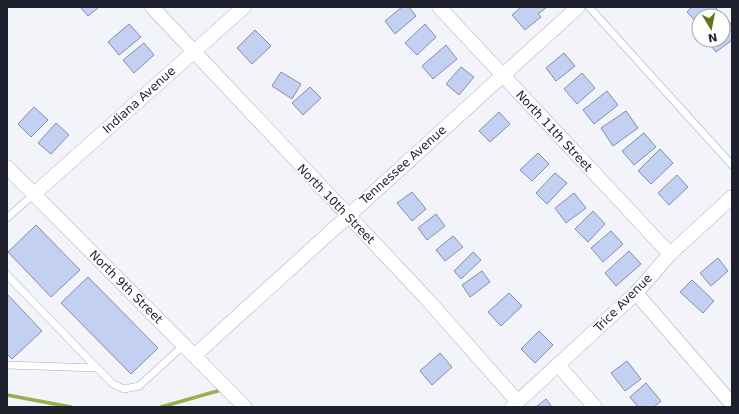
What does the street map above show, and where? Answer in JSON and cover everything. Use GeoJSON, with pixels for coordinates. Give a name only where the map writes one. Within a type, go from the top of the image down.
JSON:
{"type":"FeatureCollection","features":[{"type":"Feature","properties":{"kind":"street","name":"North 10th Street"},"geometry":{"type":"LineString","coordinates":[[152,7],[347,216],[426,298],[515,404]]}},
{"type":"Feature","properties":{"kind":"street","name":"Indiana Avenue"},"geometry":{"type":"LineString","coordinates":[[34,194],[244,7]]}},
{"type":"Feature","properties":{"kind":"street","name":"North 11th Street"},"geometry":{"type":"LineString","coordinates":[[439,7],[670,254]]}},
{"type":"Feature","properties":{"kind":"street","name":"Tennessee Avenue"},"geometry":{"type":"LineString","coordinates":[[194,356],[502,74],[578,7]]}},
{"type":"Feature","properties":{"kind":"street","name":"North 9th Street"},"geometry":{"type":"LineString","coordinates":[[7,167],[245,407]]}},
{"type":"Feature","properties":{"kind":"street","name":"Trice Avenue"},"geometry":{"type":"LineString","coordinates":[[515,404],[636,293],[670,254],[732,197]]}},
{"type":"Feature","properties":{"kind":"street"},"geometry":{"type":"LineString","coordinates":[[636,293],[732,404]]}},
{"type":"Feature","properties":{"kind":"street"},"geometry":{"type":"LineString","coordinates":[[558,365],[595,407]]}},
{"type":"Feature","properties":{"kind":"lane"},"geometry":{"type":"LineString","coordinates":[[590,7],[732,165]]}},
{"type":"Feature","properties":{"kind":"lane"},"geometry":{"type":"LineString","coordinates":[[7,218],[34,194]]}},
{"type":"Feature","properties":{"kind":"lane"},"geometry":{"type":"LineString","coordinates":[[7,275],[113,384],[124,389],[139,386],[184,345]]}},
{"type":"Feature","properties":{"kind":"lane"},"geometry":{"type":"LineString","coordinates":[[7,365],[97,368]]}},
{"type":"Feature","properties":{"kind":"building"},"geometry":{"type":"Polygon","coordinates":[[[80,7],[99,7],[88,16],[80,7]]]}},
{"type":"Feature","properties":{"kind":"building"},"geometry":{"type":"Polygon","coordinates":[[[402,7],[409,7],[416,16],[395,34],[385,21],[402,7]]]}},
{"type":"Feature","properties":{"kind":"building"},"geometry":{"type":"Polygon","coordinates":[[[521,7],[547,7],[538,14],[541,17],[525,30],[512,15],[521,7]]]}},
{"type":"Feature","properties":{"kind":"building"},"geometry":{"type":"Polygon","coordinates":[[[715,7],[716,8],[691,8],[715,7]]]}},
{"type":"Feature","properties":{"kind":"building"},"geometry":{"type":"Polygon","coordinates":[[[691,8],[691,16],[687,12],[691,8]]]}},
{"type":"Feature","properties":{"kind":"building"},"geometry":{"type":"Polygon","coordinates":[[[129,24],[141,37],[119,55],[108,42],[129,24]]]}},
{"type":"Feature","properties":{"kind":"building"},"geometry":{"type":"Polygon","coordinates":[[[425,24],[436,37],[417,55],[405,43],[425,24]]]}},
{"type":"Feature","properties":{"kind":"building"},"geometry":{"type":"Polygon","coordinates":[[[731,24],[732,26],[731,41],[731,24]]]}},
{"type":"Feature","properties":{"kind":"building"},"geometry":{"type":"Polygon","coordinates":[[[255,30],[271,46],[252,64],[237,48],[255,30]]]}},
{"type":"Feature","properties":{"kind":"building"},"geometry":{"type":"Polygon","coordinates":[[[144,43],[154,55],[134,73],[123,60],[144,43]]]}},
{"type":"Feature","properties":{"kind":"building"},"geometry":{"type":"Polygon","coordinates":[[[446,45],[457,59],[433,79],[422,66],[446,45]]]}},
{"type":"Feature","properties":{"kind":"building"},"geometry":{"type":"Polygon","coordinates":[[[713,48],[721,48],[716,52],[713,48]]]}},
{"type":"Feature","properties":{"kind":"building"},"geometry":{"type":"Polygon","coordinates":[[[564,53],[575,66],[556,81],[546,68],[564,53]]]}},
{"type":"Feature","properties":{"kind":"building"},"geometry":{"type":"Polygon","coordinates":[[[461,67],[474,77],[459,95],[446,84],[461,67]]]}},
{"type":"Feature","properties":{"kind":"building"},"geometry":{"type":"Polygon","coordinates":[[[281,72],[301,84],[292,99],[272,86],[281,72]]]}},
{"type":"Feature","properties":{"kind":"building"},"geometry":{"type":"Polygon","coordinates":[[[582,73],[595,88],[577,104],[564,89],[582,73]]]}},
{"type":"Feature","properties":{"kind":"building"},"geometry":{"type":"Polygon","coordinates":[[[310,87],[321,98],[303,115],[292,103],[310,87]]]}},
{"type":"Feature","properties":{"kind":"building"},"geometry":{"type":"Polygon","coordinates":[[[607,91],[618,105],[594,124],[583,110],[607,91]]]}},
{"type":"Feature","properties":{"kind":"building"},"geometry":{"type":"Polygon","coordinates":[[[34,107],[48,120],[31,137],[18,124],[34,107]]]}},
{"type":"Feature","properties":{"kind":"building"},"geometry":{"type":"Polygon","coordinates":[[[626,111],[638,128],[613,146],[601,128],[626,111]]]}},
{"type":"Feature","properties":{"kind":"building"},"geometry":{"type":"Polygon","coordinates":[[[499,112],[510,124],[490,142],[479,131],[499,112]]]}},
{"type":"Feature","properties":{"kind":"building"},"geometry":{"type":"Polygon","coordinates":[[[56,123],[69,135],[51,154],[38,143],[56,123]]]}},
{"type":"Feature","properties":{"kind":"building"},"geometry":{"type":"Polygon","coordinates":[[[644,133],[656,147],[634,165],[622,151],[644,133]]]}},
{"type":"Feature","properties":{"kind":"building"},"geometry":{"type":"Polygon","coordinates":[[[660,149],[673,163],[651,184],[638,171],[660,149]]]}},
{"type":"Feature","properties":{"kind":"building"},"geometry":{"type":"Polygon","coordinates":[[[538,153],[549,164],[532,181],[520,170],[538,153]]]}},
{"type":"Feature","properties":{"kind":"building"},"geometry":{"type":"Polygon","coordinates":[[[555,173],[567,183],[547,204],[536,193],[555,173]]]}},
{"type":"Feature","properties":{"kind":"building"},"geometry":{"type":"Polygon","coordinates":[[[677,175],[688,187],[669,205],[658,193],[677,175]]]}},
{"type":"Feature","properties":{"kind":"building"},"geometry":{"type":"Polygon","coordinates":[[[412,192],[426,209],[412,221],[397,203],[412,192]]]}},
{"type":"Feature","properties":{"kind":"building"},"geometry":{"type":"Polygon","coordinates":[[[574,193],[586,208],[566,223],[555,208],[574,193]]]}},
{"type":"Feature","properties":{"kind":"building"},"geometry":{"type":"Polygon","coordinates":[[[593,211],[605,224],[588,242],[575,229],[593,211]]]}},
{"type":"Feature","properties":{"kind":"building"},"geometry":{"type":"Polygon","coordinates":[[[436,214],[445,226],[427,240],[418,228],[436,214]]]}},
{"type":"Feature","properties":{"kind":"building"},"geometry":{"type":"Polygon","coordinates":[[[36,225],[80,270],[51,297],[8,252],[36,225]]]}},
{"type":"Feature","properties":{"kind":"building"},"geometry":{"type":"Polygon","coordinates":[[[611,231],[623,244],[603,262],[591,248],[611,231]]]}},
{"type":"Feature","properties":{"kind":"building"},"geometry":{"type":"Polygon","coordinates":[[[453,236],[463,247],[445,261],[436,250],[453,236]]]}},
{"type":"Feature","properties":{"kind":"building"},"geometry":{"type":"Polygon","coordinates":[[[629,251],[641,264],[616,286],[605,273],[629,251]]]}},
{"type":"Feature","properties":{"kind":"building"},"geometry":{"type":"Polygon","coordinates":[[[473,252],[481,260],[461,279],[454,271],[473,252]]]}},
{"type":"Feature","properties":{"kind":"building"},"geometry":{"type":"Polygon","coordinates":[[[718,258],[728,271],[711,286],[700,273],[718,258]]]}},
{"type":"Feature","properties":{"kind":"building"},"geometry":{"type":"Polygon","coordinates":[[[482,271],[490,282],[470,297],[462,285],[482,271]]]}},
{"type":"Feature","properties":{"kind":"building"},"geometry":{"type":"Polygon","coordinates":[[[88,277],[158,348],[131,374],[61,303],[88,277]]]}},
{"type":"Feature","properties":{"kind":"building"},"geometry":{"type":"Polygon","coordinates":[[[692,280],[714,301],[703,313],[680,292],[692,280]]]}},
{"type":"Feature","properties":{"kind":"building"},"geometry":{"type":"Polygon","coordinates":[[[509,293],[522,306],[501,326],[488,312],[509,293]]]}},
{"type":"Feature","properties":{"kind":"building"},"geometry":{"type":"Polygon","coordinates":[[[7,294],[42,331],[12,359],[7,354],[7,294]]]}},
{"type":"Feature","properties":{"kind":"building"},"geometry":{"type":"Polygon","coordinates":[[[539,331],[553,345],[535,363],[521,349],[539,331]]]}},
{"type":"Feature","properties":{"kind":"building"},"geometry":{"type":"Polygon","coordinates":[[[440,353],[452,367],[432,385],[420,371],[440,353]]]}},
{"type":"Feature","properties":{"kind":"building"},"geometry":{"type":"Polygon","coordinates":[[[627,361],[641,379],[625,391],[611,373],[627,361]]]}},
{"type":"Feature","properties":{"kind":"building"},"geometry":{"type":"Polygon","coordinates":[[[646,383],[661,401],[654,407],[638,407],[630,397],[646,383]]]}},
{"type":"Feature","properties":{"kind":"building"},"geometry":{"type":"Polygon","coordinates":[[[546,399],[552,407],[536,407],[546,399]]]}},
{"type":"Feature","properties":{"kind":"waterway"},"geometry":{"type":"LineString","coordinates":[[161,407],[221,390]]}},
{"type":"Feature","properties":{"kind":"waterway"},"geometry":{"type":"LineString","coordinates":[[7,395],[71,407]]}}]}
